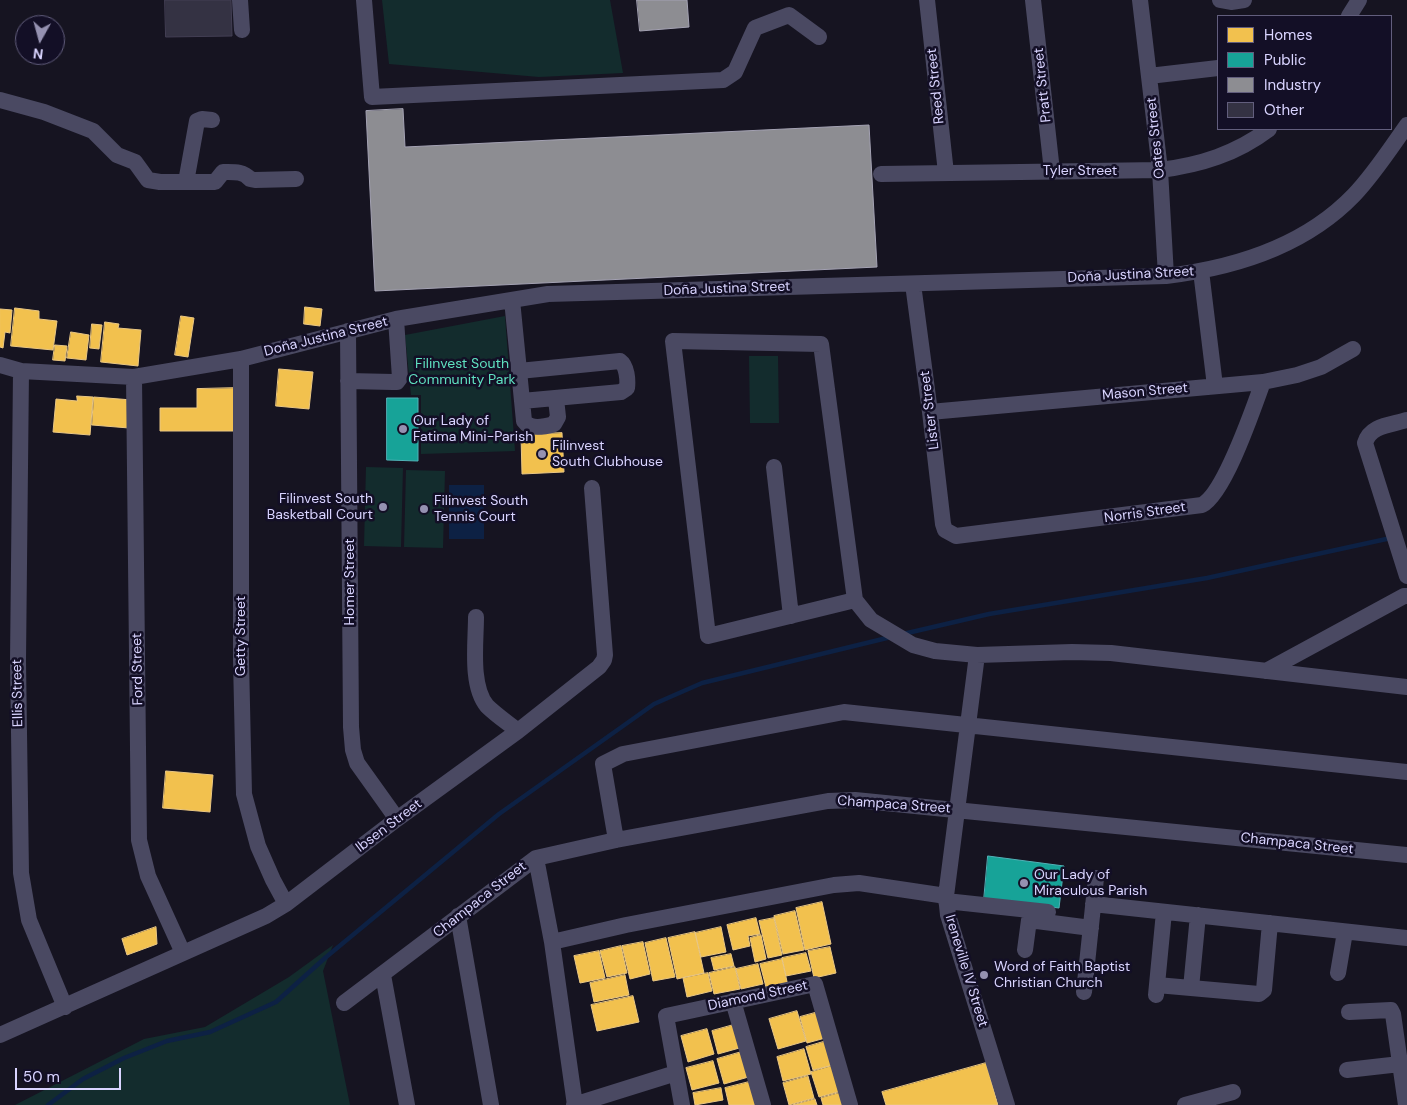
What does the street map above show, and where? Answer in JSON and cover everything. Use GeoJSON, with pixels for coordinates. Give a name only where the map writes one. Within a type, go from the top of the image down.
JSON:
{"type":"FeatureCollection","features":[{"type":"Feature","properties":{"kind":"street"},"geometry":{"type":"LineString","coordinates":[[240,0],[242,30]]}},
{"type":"Feature","properties":{"kind":"street"},"geometry":{"type":"LineString","coordinates":[[364,0],[372,97],[723,80],[736,72],[755,28],[790,15],[819,37]]}},
{"type":"Feature","properties":{"kind":"street","name":"Reed Street"},"geometry":{"type":"LineString","coordinates":[[927,0],[946,173]]}},
{"type":"Feature","properties":{"kind":"street","name":"Pratt Street"},"geometry":{"type":"LineString","coordinates":[[1033,0],[1052,171]]}},
{"type":"Feature","properties":{"kind":"street","name":"Oates Street"},"geometry":{"type":"LineString","coordinates":[[1140,0],[1160,170],[1166,276]]}},
{"type":"Feature","properties":{"kind":"street"},"geometry":{"type":"LineString","coordinates":[[1220,0],[1232,2],[1244,0]]}},
{"type":"Feature","properties":{"kind":"street"},"geometry":{"type":"LineString","coordinates":[[1350,15],[1359,0]]}},
{"type":"Feature","properties":{"kind":"street"},"geometry":{"type":"LineString","coordinates":[[1149,76],[1217,68]]}},
{"type":"Feature","properties":{"kind":"street"},"geometry":{"type":"LineString","coordinates":[[0,100],[44,112],[93,130],[117,155],[135,162],[148,180],[160,182],[215,182],[223,172],[242,173],[255,180],[296,179]]}},
{"type":"Feature","properties":{"kind":"street"},"geometry":{"type":"LineString","coordinates":[[186,182],[197,121],[202,119],[212,120]]}},
{"type":"Feature","properties":{"kind":"street","name":"Doña Justina Street"},"geometry":{"type":"LineString","coordinates":[[0,365],[22,371],[134,377],[241,359],[396,320],[548,294],[1166,276],[1201,271],[1236,264],[1258,256],[1283,245],[1323,222],[1340,209],[1360,188],[1407,125]]}},
{"type":"Feature","properties":{"kind":"street","name":"Tyler Street"},"geometry":{"type":"LineString","coordinates":[[881,174],[1160,170],[1186,167],[1212,160],[1244,145],[1267,130]]}},
{"type":"Feature","properties":{"kind":"street"},"geometry":{"type":"LineString","coordinates":[[1201,271],[1215,386]]}},
{"type":"Feature","properties":{"kind":"street","name":"Lister Street"},"geometry":{"type":"LineString","coordinates":[[913,284],[930,412],[942,524],[950,534]]}},
{"type":"Feature","properties":{"kind":"street"},"geometry":{"type":"LineString","coordinates":[[512,300],[524,421],[528,426],[550,425],[556,421],[558,418],[556,398]]}},
{"type":"Feature","properties":{"kind":"street"},"geometry":{"type":"LineString","coordinates":[[348,381],[397,382],[400,378],[396,320]]}},
{"type":"Feature","properties":{"kind":"street","name":"Homer Street"},"geometry":{"type":"LineString","coordinates":[[348,331],[350,727],[357,763],[397,819]]}},
{"type":"Feature","properties":{"kind":"street"},"geometry":{"type":"LineString","coordinates":[[855,600],[708,636],[673,341],[821,344],[855,600],[871,620],[913,645],[935,650],[977,655],[1072,652],[1111,653],[1407,687]]}},
{"type":"Feature","properties":{"kind":"street","name":"Mason Street"},"geometry":{"type":"LineString","coordinates":[[930,412],[1263,382],[1321,368],[1353,349]]}},
{"type":"Feature","properties":{"kind":"street","name":"Getty Street"},"geometry":{"type":"LineString","coordinates":[[241,359],[241,660],[244,794],[258,846],[286,904]]}},
{"type":"Feature","properties":{"kind":"street"},"geometry":{"type":"LineString","coordinates":[[519,370],[620,361],[625,365],[627,384],[624,390],[522,401]]}},
{"type":"Feature","properties":{"kind":"street","name":"Ellis Street"},"geometry":{"type":"LineString","coordinates":[[22,371],[18,661],[22,873],[29,920],[65,1007]]}},
{"type":"Feature","properties":{"kind":"street","name":"Ford Street"},"geometry":{"type":"LineString","coordinates":[[134,377],[139,840],[148,876],[183,953]]}},
{"type":"Feature","properties":{"kind":"street","name":"Norris Street"},"geometry":{"type":"LineString","coordinates":[[950,534],[963,537],[1202,505],[1212,497],[1232,461],[1263,382]]}},
{"type":"Feature","properties":{"kind":"street"},"geometry":{"type":"LineString","coordinates":[[1407,420],[1374,429],[1367,435],[1365,443],[1389,514],[1407,576]]}},
{"type":"Feature","properties":{"kind":"street"},"geometry":{"type":"LineString","coordinates":[[774,467],[791,616]]}},
{"type":"Feature","properties":{"kind":"street","name":"Ibsen Street"},"geometry":{"type":"LineString","coordinates":[[0,1035],[266,916],[286,904],[397,819],[518,731],[599,667],[604,660],[592,488]]}},
{"type":"Feature","properties":{"kind":"street"},"geometry":{"type":"LineString","coordinates":[[1266,671],[1406,591]]}},
{"type":"Feature","properties":{"kind":"street"},"geometry":{"type":"LineString","coordinates":[[476,617],[476,674],[479,691],[487,705],[518,731]]}},
{"type":"Feature","properties":{"kind":"street","name":"Ireneville IV Street"},"geometry":{"type":"LineString","coordinates":[[977,655],[946,898],[948,915],[1007,1105]]}},
{"type":"Feature","properties":{"kind":"street"},"geometry":{"type":"LineString","coordinates":[[616,840],[603,764],[623,754],[844,712],[1407,772]]}},
{"type":"Feature","properties":{"kind":"street","name":"Champaca Street"},"geometry":{"type":"LineString","coordinates":[[344,1003],[536,858],[616,840],[828,801],[854,800],[1407,855]]}},
{"type":"Feature","properties":{"kind":"street"},"geometry":{"type":"LineString","coordinates":[[536,858],[552,942],[575,1105],[676,1073]]}},
{"type":"Feature","properties":{"kind":"street"},"geometry":{"type":"LineString","coordinates":[[1084,992],[1096,878]]}},
{"type":"Feature","properties":{"kind":"street"},"geometry":{"type":"LineString","coordinates":[[552,942],[626,925],[834,885],[859,883],[946,898],[1048,912]]}},
{"type":"Feature","properties":{"kind":"street"},"geometry":{"type":"LineString","coordinates":[[1093,904],[1407,938]]}},
{"type":"Feature","properties":{"kind":"street"},"geometry":{"type":"LineString","coordinates":[[1164,912],[1157,990],[1191,988],[1259,994],[1264,990],[1270,923]]}},
{"type":"Feature","properties":{"kind":"street"},"geometry":{"type":"LineString","coordinates":[[1191,988],[1198,915]]}},
{"type":"Feature","properties":{"kind":"street"},"geometry":{"type":"LineString","coordinates":[[458,916],[491,1105]]}},
{"type":"Feature","properties":{"kind":"street"},"geometry":{"type":"LineString","coordinates":[[1025,950],[1029,920],[1091,928]]}},
{"type":"Feature","properties":{"kind":"street"},"geometry":{"type":"LineString","coordinates":[[1338,973],[1345,932]]}},
{"type":"Feature","properties":{"kind":"street"},"geometry":{"type":"LineString","coordinates":[[383,975],[407,1105]]}},
{"type":"Feature","properties":{"kind":"street","name":"Diamond Street"},"geometry":{"type":"LineString","coordinates":[[682,1105],[666,1016],[815,984],[850,1105]]}},
{"type":"Feature","properties":{"kind":"street"},"geometry":{"type":"LineString","coordinates":[[733,1001],[763,1105]]}},
{"type":"Feature","properties":{"kind":"street"},"geometry":{"type":"LineString","coordinates":[[1349,1012],[1391,1010],[1406,1105]]}},
{"type":"Feature","properties":{"kind":"street"},"geometry":{"type":"LineString","coordinates":[[1347,1070],[1400,1064]]}},
{"type":"Feature","properties":{"kind":"street"},"geometry":{"type":"LineString","coordinates":[[1185,1105],[1233,1092]]}},
{"type":"Feature","properties":{"kind":"green space"},"geometry":{"type":"Polygon","coordinates":[[[382,0],[610,0],[623,73],[539,77],[389,64],[382,0]]]}},
{"type":"Feature","properties":{"kind":"green space","name":"Filinvest South Community Park"},"geometry":{"type":"Polygon","coordinates":[[[505,316],[515,451],[421,454],[421,395],[411,395],[405,335],[505,316]]]}},
{"type":"Feature","properties":{"kind":"green space"},"geometry":{"type":"Polygon","coordinates":[[[749,356],[778,356],[779,423],[750,423],[749,356]]]}},
{"type":"Feature","properties":{"kind":"green space","name":"Filinvest South Basketball Court"},"geometry":{"type":"Polygon","coordinates":[[[366,467],[403,468],[401,547],[364,546],[366,467]]]}},
{"type":"Feature","properties":{"kind":"green space","name":"Filinvest South Tennis Court"},"geometry":{"type":"Polygon","coordinates":[[[406,470],[445,471],[443,548],[404,547],[406,470]]]}},
{"type":"Feature","properties":{"kind":"green space"},"geometry":{"type":"Polygon","coordinates":[[[333,945],[323,971],[350,1105],[15,1105],[144,1039],[205,1027],[289,977],[333,945]]]}},
{"type":"Feature","properties":{"kind":"water"},"geometry":{"type":"Polygon","coordinates":[[[449,485],[484,485],[484,539],[449,539],[449,485]]]}},
{"type":"Feature","properties":{"kind":"building: Homes"},"geometry":{"type":"Polygon","coordinates":[[[305,307],[322,309],[320,326],[304,324],[305,307]]]}},
{"type":"Feature","properties":{"kind":"building: Homes"},"geometry":{"type":"Polygon","coordinates":[[[15,308],[39,311],[39,319],[57,321],[53,350],[11,346],[15,308]]]}},
{"type":"Feature","properties":{"kind":"building: Homes"},"geometry":{"type":"Polygon","coordinates":[[[0,309],[12,310],[10,333],[5,332],[3,348],[0,347],[0,309]]]}},
{"type":"Feature","properties":{"kind":"building: Homes"},"geometry":{"type":"Polygon","coordinates":[[[181,316],[194,318],[188,357],[175,355],[181,316]]]}},
{"type":"Feature","properties":{"kind":"building: Homes"},"geometry":{"type":"Polygon","coordinates":[[[105,322],[119,324],[118,328],[141,330],[138,366],[101,362],[105,322]]]}},
{"type":"Feature","properties":{"kind":"building: Homes"},"geometry":{"type":"Polygon","coordinates":[[[92,324],[102,325],[99,349],[90,348],[92,324]]]}},
{"type":"Feature","properties":{"kind":"building: Homes"},"geometry":{"type":"Polygon","coordinates":[[[71,332],[89,335],[86,360],[67,358],[71,332]]]}},
{"type":"Feature","properties":{"kind":"building: Homes"},"geometry":{"type":"Polygon","coordinates":[[[55,345],[67,346],[65,361],[53,360],[55,345]]]}},
{"type":"Feature","properties":{"kind":"building: Homes"},"geometry":{"type":"Polygon","coordinates":[[[279,369],[313,372],[309,409],[276,406],[279,369]]]}},
{"type":"Feature","properties":{"kind":"building: Homes"},"geometry":{"type":"Polygon","coordinates":[[[237,388],[237,431],[160,431],[160,408],[197,408],[197,389],[237,388]]]}},
{"type":"Feature","properties":{"kind":"building: Homes"},"geometry":{"type":"Polygon","coordinates":[[[77,396],[93,397],[90,435],[53,432],[56,399],[77,401],[77,396]]]}},
{"type":"Feature","properties":{"kind":"building: Homes"},"geometry":{"type":"Polygon","coordinates":[[[94,397],[132,400],[129,428],[92,425],[94,397]]]}},
{"type":"Feature","properties":{"kind":"building: Homes","name":"Filinvest South Clubhouse"},"geometry":{"type":"Polygon","coordinates":[[[562,433],[564,472],[522,474],[521,435],[562,433]]]}},
{"type":"Feature","properties":{"kind":"building: Homes"},"geometry":{"type":"Polygon","coordinates":[[[166,771],[213,775],[210,812],[163,808],[166,771]]]}},
{"type":"Feature","properties":{"kind":"building: Homes"},"geometry":{"type":"Polygon","coordinates":[[[822,902],[831,944],[805,950],[796,908],[822,902]]]}},
{"type":"Feature","properties":{"kind":"building: Homes"},"geometry":{"type":"Polygon","coordinates":[[[795,911],[804,950],[783,954],[774,916],[795,911]]]}},
{"type":"Feature","properties":{"kind":"building: Homes"},"geometry":{"type":"Polygon","coordinates":[[[756,918],[760,934],[748,936],[750,946],[733,950],[727,925],[756,918]]]}},
{"type":"Feature","properties":{"kind":"building: Homes"},"geometry":{"type":"Polygon","coordinates":[[[774,918],[782,955],[768,958],[759,921],[774,918]]]}},
{"type":"Feature","properties":{"kind":"building: Homes"},"geometry":{"type":"Polygon","coordinates":[[[156,927],[157,944],[127,955],[122,939],[156,927]]]}},
{"type":"Feature","properties":{"kind":"building: Homes"},"geometry":{"type":"Polygon","coordinates":[[[721,927],[726,952],[701,957],[695,933],[721,927]]]}},
{"type":"Feature","properties":{"kind":"building: Homes"},"geometry":{"type":"Polygon","coordinates":[[[695,932],[704,973],[677,979],[668,938],[695,932]]]}},
{"type":"Feature","properties":{"kind":"building: Homes"},"geometry":{"type":"Polygon","coordinates":[[[761,935],[766,959],[755,962],[750,938],[761,935]]]}},
{"type":"Feature","properties":{"kind":"building: Homes"},"geometry":{"type":"Polygon","coordinates":[[[666,938],[675,977],[653,981],[645,943],[666,938]]]}},
{"type":"Feature","properties":{"kind":"building: Homes"},"geometry":{"type":"Polygon","coordinates":[[[643,942],[650,974],[630,979],[622,946],[643,942]]]}},
{"type":"Feature","properties":{"kind":"building: Homes"},"geometry":{"type":"Polygon","coordinates":[[[621,946],[627,973],[607,977],[600,951],[621,946]]]}},
{"type":"Feature","properties":{"kind":"building: Homes"},"geometry":{"type":"Polygon","coordinates":[[[830,947],[836,973],[814,978],[808,951],[830,947]]]}},
{"type":"Feature","properties":{"kind":"building: Homes"},"geometry":{"type":"Polygon","coordinates":[[[599,951],[605,978],[580,983],[574,956],[599,951]]]}},
{"type":"Feature","properties":{"kind":"building: Homes"},"geometry":{"type":"Polygon","coordinates":[[[806,953],[811,971],[786,976],[782,958],[806,953]]]}},
{"type":"Feature","properties":{"kind":"building: Homes"},"geometry":{"type":"Polygon","coordinates":[[[731,954],[734,966],[714,970],[711,958],[731,954]]]}},
{"type":"Feature","properties":{"kind":"building: Homes"},"geometry":{"type":"Polygon","coordinates":[[[782,959],[788,986],[767,991],[760,964],[782,959]]]}},
{"type":"Feature","properties":{"kind":"building: Homes"},"geometry":{"type":"Polygon","coordinates":[[[758,964],[763,984],[741,989],[736,969],[758,964]]]}},
{"type":"Feature","properties":{"kind":"building: Homes"},"geometry":{"type":"Polygon","coordinates":[[[735,967],[740,989],[714,994],[709,973],[735,967]]]}},
{"type":"Feature","properties":{"kind":"building: Homes"},"geometry":{"type":"Polygon","coordinates":[[[708,973],[712,991],[687,997],[683,978],[708,973]]]}},
{"type":"Feature","properties":{"kind":"building: Homes"},"geometry":{"type":"Polygon","coordinates":[[[625,975],[629,995],[594,1002],[590,983],[625,975]]]}},
{"type":"Feature","properties":{"kind":"building: Homes"},"geometry":{"type":"Polygon","coordinates":[[[633,996],[639,1022],[597,1031],[591,1005],[633,996]]]}},
{"type":"Feature","properties":{"kind":"building: Homes"},"geometry":{"type":"Polygon","coordinates":[[[797,1011],[806,1041],[778,1049],[769,1019],[797,1011]]]}},
{"type":"Feature","properties":{"kind":"building: Homes"},"geometry":{"type":"Polygon","coordinates":[[[822,1011],[829,1037],[807,1043],[800,1017],[822,1011]]]}},
{"type":"Feature","properties":{"kind":"building: Homes"},"geometry":{"type":"Polygon","coordinates":[[[737,1024],[743,1047],[718,1054],[712,1031],[737,1024]]]}},
{"type":"Feature","properties":{"kind":"building: Homes"},"geometry":{"type":"Polygon","coordinates":[[[707,1029],[714,1054],[688,1062],[681,1036],[707,1029]]]}},
{"type":"Feature","properties":{"kind":"building: Homes"},"geometry":{"type":"Polygon","coordinates":[[[830,1040],[837,1064],[813,1070],[806,1047],[830,1040]]]}},
{"type":"Feature","properties":{"kind":"building: Homes"},"geometry":{"type":"Polygon","coordinates":[[[804,1049],[811,1074],[783,1081],[777,1057],[804,1049]]]}},
{"type":"Feature","properties":{"kind":"building: Homes"},"geometry":{"type":"Polygon","coordinates":[[[745,1051],[752,1076],[724,1084],[717,1059],[745,1051]]]}},
{"type":"Feature","properties":{"kind":"building: Homes"},"geometry":{"type":"Polygon","coordinates":[[[713,1061],[719,1083],[692,1090],[686,1068],[713,1061]]]}},
{"type":"Feature","properties":{"kind":"building: Homes"},"geometry":{"type":"Polygon","coordinates":[[[986,1063],[998,1105],[886,1105],[882,1092],[986,1063]]]}},
{"type":"Feature","properties":{"kind":"building: Homes"},"geometry":{"type":"Polygon","coordinates":[[[838,1064],[845,1090],[819,1097],[811,1072],[838,1064]]]}},
{"type":"Feature","properties":{"kind":"building: Homes"},"geometry":{"type":"Polygon","coordinates":[[[808,1076],[814,1098],[789,1105],[783,1083],[808,1076]]]}},
{"type":"Feature","properties":{"kind":"building: Homes"},"geometry":{"type":"Polygon","coordinates":[[[753,1081],[760,1105],[729,1105],[725,1088],[753,1081]]]}},
{"type":"Feature","properties":{"kind":"building: Homes"},"geometry":{"type":"Polygon","coordinates":[[[721,1088],[723,1100],[695,1105],[693,1093],[721,1088]]]}},
{"type":"Feature","properties":{"kind":"building: Homes"},"geometry":{"type":"Polygon","coordinates":[[[846,1091],[849,1105],[823,1105],[821,1098],[846,1091]]]}},
{"type":"Feature","properties":{"kind":"building: Homes"},"geometry":{"type":"Polygon","coordinates":[[[815,1099],[817,1105],[793,1105],[815,1099]]]}},
{"type":"Feature","properties":{"kind":"building: Public","name":"Our Lady of Fatima Mini-Parish"},"geometry":{"type":"Polygon","coordinates":[[[387,398],[418,398],[418,461],[387,460],[387,398]]]}},
{"type":"Feature","properties":{"kind":"building: Public","name":"Our Lady of Miraculous Parish"},"geometry":{"type":"Polygon","coordinates":[[[988,856],[1064,866],[1059,908],[984,900],[988,856]]]}},
{"type":"Feature","properties":{"kind":"building: Industry"},"geometry":{"type":"Polygon","coordinates":[[[637,0],[687,0],[689,27],[640,31],[637,0]]]}},
{"type":"Feature","properties":{"kind":"building: Industry"},"geometry":{"type":"Polygon","coordinates":[[[403,109],[405,147],[869,125],[877,267],[375,291],[366,111],[403,109]]]}},
{"type":"Feature","properties":{"kind":"building: Other"},"geometry":{"type":"Polygon","coordinates":[[[165,0],[231,0],[232,36],[166,37],[165,0]]]}},
{"type":"Feature","properties":{"kind":"waterway"},"geometry":{"type":"LineString","coordinates":[[903,634],[989,614],[1207,578],[1391,538]]}},
{"type":"Feature","properties":{"kind":"waterway"},"geometry":{"type":"LineString","coordinates":[[48,1105],[83,1079],[124,1058],[167,1041],[210,1032],[276,1002],[325,958],[499,814],[654,704],[702,683],[891,637]]}},
{"type":"Feature","properties":{"kind":"place","name":"Our Lady of Fatima Mini-Parish"},"geometry":{"type":"Point","coordinates":[403,429]}},
{"type":"Feature","properties":{"kind":"place","name":"Filinvest South Clubhouse"},"geometry":{"type":"Point","coordinates":[542,454]}},
{"type":"Feature","properties":{"kind":"place","name":"Filinvest South Basketball Court"},"geometry":{"type":"Point","coordinates":[383,507]}},
{"type":"Feature","properties":{"kind":"place","name":"Filinvest South Tennis Court"},"geometry":{"type":"Point","coordinates":[424,509]}},
{"type":"Feature","properties":{"kind":"place","name":"Our Lady of Miraculous Parish"},"geometry":{"type":"Point","coordinates":[1024,883]}},
{"type":"Feature","properties":{"kind":"place","name":"Word of Faith Baptist Christian Church"},"geometry":{"type":"Point","coordinates":[984,975]}}]}
